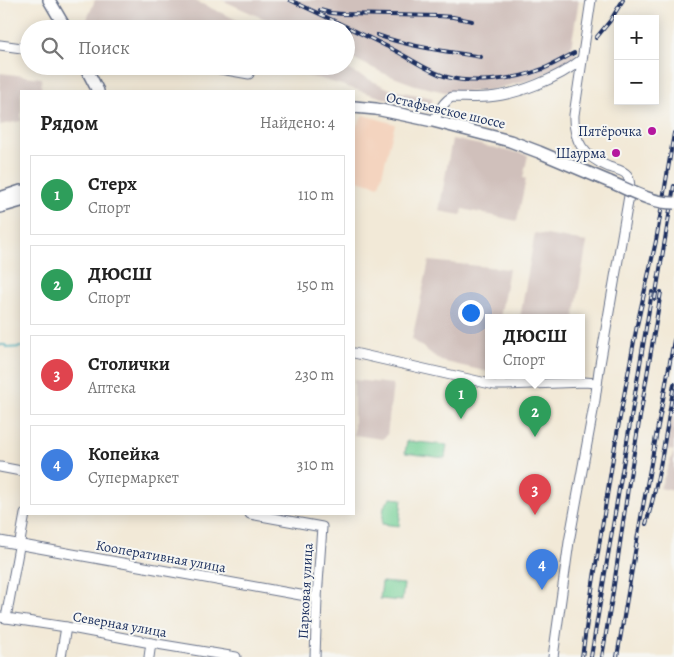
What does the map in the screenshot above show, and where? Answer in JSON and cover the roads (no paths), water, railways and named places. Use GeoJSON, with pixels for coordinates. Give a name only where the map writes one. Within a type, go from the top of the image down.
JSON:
{"type":"FeatureCollection","features":[{"type":"Feature","properties":{"kind":"main road"},"geometry":{"type":"LineString","coordinates":[[49,0],[61,20]]}},
{"type":"Feature","properties":{"kind":"main road"},"geometry":{"type":"LineString","coordinates":[[90,75],[97,90]]}},
{"type":"Feature","properties":{"kind":"main road","name":"Остафьевское шоссе"},"geometry":{"type":"LineString","coordinates":[[355,100],[376,109]]}},
{"type":"Feature","properties":{"kind":"main road","name":"Остафьевское шоссе"},"geometry":{"type":"LineString","coordinates":[[355,107],[376,109],[434,121],[510,141],[652,200],[674,203]]}},
{"type":"Feature","properties":{"kind":"main road"},"geometry":{"type":"LineString","coordinates":[[0,198],[20,192]]}},
{"type":"Feature","properties":{"kind":"main road"},"geometry":{"type":"LineString","coordinates":[[0,208],[20,201]]}},
{"type":"Feature","properties":{"kind":"street"},"geometry":{"type":"LineString","coordinates":[[553,657],[569,542],[630,190],[627,175],[595,160],[585,152],[576,137],[574,115],[591,0]]}},
{"type":"Feature","properties":{"kind":"street"},"geometry":{"type":"LineString","coordinates":[[0,45],[20,48]]}},
{"type":"Feature","properties":{"kind":"street"},"geometry":{"type":"LineString","coordinates":[[434,121],[445,102],[452,97],[489,97],[508,94],[546,81],[582,60]]}},
{"type":"Feature","properties":{"kind":"street"},"geometry":{"type":"LineString","coordinates":[[355,353],[495,385],[597,383]]}},
{"type":"Feature","properties":{"kind":"street"},"geometry":{"type":"LineString","coordinates":[[0,467],[20,471]]}},
{"type":"Feature","properties":{"kind":"street"},"geometry":{"type":"LineString","coordinates":[[3,618],[25,515]]}},
{"type":"Feature","properties":{"kind":"street","name":"Парковая улица"},"geometry":{"type":"LineString","coordinates":[[256,515],[322,527],[315,657]]}},
{"type":"Feature","properties":{"kind":"street","name":"Кооперативная улица"},"geometry":{"type":"LineString","coordinates":[[0,540],[317,598]]}},
{"type":"Feature","properties":{"kind":"street","name":"Северная улица"},"geometry":{"type":"LineString","coordinates":[[3,618],[230,657]]}},
{"type":"Feature","properties":{"kind":"street"},"geometry":{"type":"LineString","coordinates":[[61,657],[66,628]]}},
{"type":"Feature","properties":{"kind":"street"},"geometry":{"type":"LineString","coordinates":[[149,657],[151,644]]}},
{"type":"Feature","properties":{"kind":"waterway"},"geometry":{"type":"LineString","coordinates":[[0,345],[5,345],[8,348],[20,347]]}},
{"type":"Feature","properties":{"kind":"railway"},"geometry":{"type":"LineString","coordinates":[[290,0],[333,20]]}},
{"type":"Feature","properties":{"kind":"railway"},"geometry":{"type":"LineString","coordinates":[[596,38],[610,21],[623,0]]}},
{"type":"Feature","properties":{"kind":"railway"},"geometry":{"type":"LineString","coordinates":[[320,10],[343,14],[453,17],[472,21]]}},
{"type":"Feature","properties":{"kind":"railway"},"geometry":{"type":"LineString","coordinates":[[355,30],[431,71],[457,79],[480,81],[516,77],[542,69],[574,53]]}},
{"type":"Feature","properties":{"kind":"railway"},"geometry":{"type":"LineString","coordinates":[[377,35],[415,46],[481,57]]}},
{"type":"Feature","properties":{"kind":"railway"},"geometry":{"type":"LineString","coordinates":[[582,657],[616,439],[637,325],[656,241],[674,133]]}},
{"type":"Feature","properties":{"kind":"railway"},"geometry":{"type":"LineString","coordinates":[[655,299],[674,186]]}},
{"type":"Feature","properties":{"kind":"railway"},"geometry":{"type":"LineString","coordinates":[[591,657],[652,292]]}},
{"type":"Feature","properties":{"kind":"railway"},"geometry":{"type":"LineString","coordinates":[[602,657],[661,292]]}},
{"type":"Feature","properties":{"kind":"railway"},"geometry":{"type":"LineString","coordinates":[[617,657],[674,340]]}},
{"type":"Feature","properties":{"kind":"railway"},"geometry":{"type":"LineString","coordinates":[[646,524],[659,472],[674,384]]}},
{"type":"Feature","properties":{"kind":"place","name":"Пятёрочка"},"geometry":{"type":"Point","coordinates":[652,131]}},
{"type":"Feature","properties":{"kind":"place","name":"Шаурма"},"geometry":{"type":"Point","coordinates":[616,153]}},
{"type":"Feature","properties":{"kind":"place","name":"Стерх"},"geometry":{"type":"Point","coordinates":[461,419]}},
{"type":"Feature","properties":{"kind":"place","name":"ДЮСШ"},"geometry":{"type":"Point","coordinates":[535,437]}},
{"type":"Feature","properties":{"kind":"place","name":"Столички"},"geometry":{"type":"Point","coordinates":[535,515]}},
{"type":"Feature","properties":{"kind":"place","name":"Копейка"},"geometry":{"type":"Point","coordinates":[542,590]}}]}
